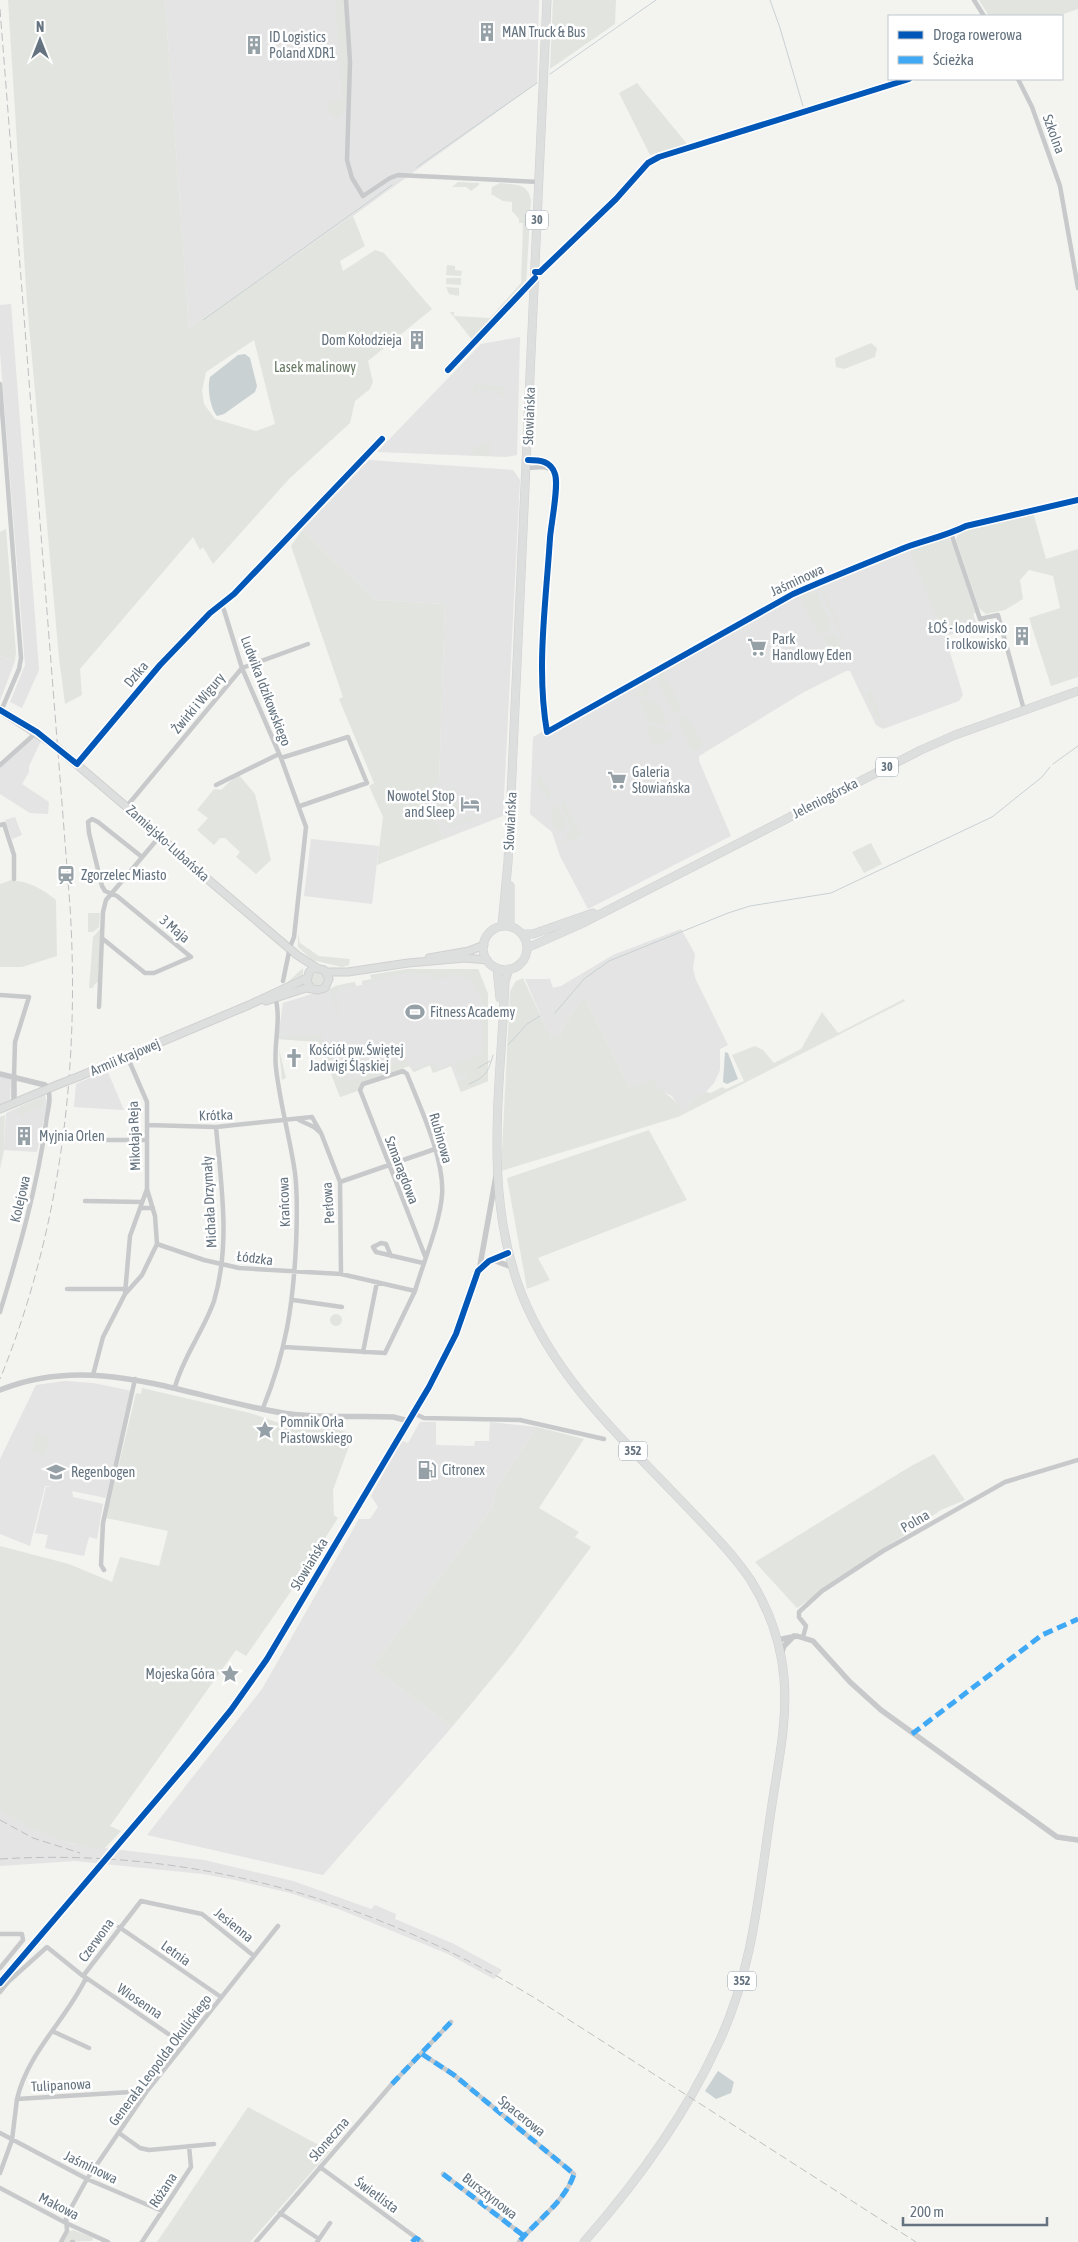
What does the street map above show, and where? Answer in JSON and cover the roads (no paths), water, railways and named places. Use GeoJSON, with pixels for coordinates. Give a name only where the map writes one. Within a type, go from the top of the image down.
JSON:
{"type":"FeatureCollection","features":[{"type":"Feature","properties":{"kind":"main road","name":"Słowiańska"},"geometry":{"type":"LineString","coordinates":[[506,926],[547,0]]}},
{"type":"Feature","properties":{"kind":"main road","name":"Jeleniogórska"},"geometry":{"type":"LineString","coordinates":[[527,948],[581,924],[607,909],[921,750],[1078,691]]}},
{"type":"Feature","properties":{"kind":"main road","name":"Zamiejsko-Lubańska"},"geometry":{"type":"LineString","coordinates":[[1,711],[37,732],[77,764],[127,806],[198,871],[297,954],[317,968]]}},
{"type":"Feature","properties":{"kind":"main road","name":"Jeleniogórska"},"geometry":{"type":"LineString","coordinates":[[523,934],[533,934],[607,909]]}},
{"type":"Feature","properties":{"kind":"main road"},"geometry":{"type":"LineString","coordinates":[[487,960],[484,944],[488,934],[506,926],[523,934],[527,948]]}},
{"type":"Feature","properties":{"kind":"main road"},"geometry":{"type":"LineString","coordinates":[[348,972],[329,981],[322,990],[312,989],[307,977],[312,970],[317,968],[327,972],[348,972],[469,951],[484,944]]}},
{"type":"Feature","properties":{"kind":"main road","name":"30"},"geometry":{"type":"LineString","coordinates":[[509,969],[522,961],[527,948]]}},
{"type":"Feature","properties":{"kind":"main road","name":"Zamiejsko-Lubańska"},"geometry":{"type":"LineString","coordinates":[[297,954],[307,977]]}},
{"type":"Feature","properties":{"kind":"main road"},"geometry":{"type":"LineString","coordinates":[[408,963],[474,958],[487,960],[497,968],[509,969]]}},
{"type":"Feature","properties":{"kind":"main road","name":"352"},"geometry":{"type":"LineString","coordinates":[[497,968],[501,1050]]}},
{"type":"Feature","properties":{"kind":"main road","name":"352"},"geometry":{"type":"LineString","coordinates":[[509,969],[505,981],[496,1174],[500,1214],[512,1267],[535,1324],[561,1368],[592,1406],[721,1542],[742,1569],[763,1602],[777,1640],[781,1658],[785,1700],[782,1734],[753,1932],[737,1997],[716,2050],[689,2097],[632,2185],[584,2242]]}},
{"type":"Feature","properties":{"kind":"main road"},"geometry":{"type":"LineString","coordinates":[[327,972],[329,981]]}},
{"type":"Feature","properties":{"kind":"main road","name":"Armii Krajowej"},"geometry":{"type":"LineString","coordinates":[[0,1109],[275,995],[307,977]]}},
{"type":"Feature","properties":{"kind":"main road","name":"Armii Krajowej"},"geometry":{"type":"LineString","coordinates":[[275,995],[312,989]]}},
{"type":"Feature","properties":{"kind":"street"},"geometry":{"type":"LineString","coordinates":[[346,0],[350,62],[347,160],[352,178],[363,196],[390,178],[398,175],[539,182]]}},
{"type":"Feature","properties":{"kind":"street"},"geometry":{"type":"LineString","coordinates":[[974,0],[983,15]]}},
{"type":"Feature","properties":{"kind":"street","name":"Szkolna"},"geometry":{"type":"LineString","coordinates":[[1018,80],[1032,107],[1060,186],[1078,288]]}},
{"type":"Feature","properties":{"kind":"street"},"geometry":{"type":"LineString","coordinates":[[0,384],[2,449],[22,658],[20,669],[1,711]]}},
{"type":"Feature","properties":{"kind":"street","name":"Jaśminowa"},"geometry":{"type":"LineString","coordinates":[[527,464],[554,471],[556,479],[550,537],[542,679],[543,710],[547,732],[793,594],[966,526],[1078,500]]}},
{"type":"Feature","properties":{"kind":"street"},"geometry":{"type":"LineString","coordinates":[[951,533],[980,618],[998,615],[1024,710]]}},
{"type":"Feature","properties":{"kind":"street","name":"Ludwika Idzikowskiego"},"geometry":{"type":"LineString","coordinates":[[220,604],[224,610],[242,668],[280,756],[300,806],[306,827],[294,937],[283,981]]}},
{"type":"Feature","properties":{"kind":"street","name":"Dzika"},"geometry":{"type":"LineString","coordinates":[[77,764],[160,665],[220,604]]}},
{"type":"Feature","properties":{"kind":"street","name":"Żwirki i Wigury"},"geometry":{"type":"LineString","coordinates":[[127,806],[242,668],[308,644]]}},
{"type":"Feature","properties":{"kind":"street"},"geometry":{"type":"LineString","coordinates":[[0,765],[37,732]]}},
{"type":"Feature","properties":{"kind":"street","name":"Ludwika Idzikowskiego"},"geometry":{"type":"LineString","coordinates":[[280,756],[348,737],[367,783],[300,806]]}},
{"type":"Feature","properties":{"kind":"street"},"geometry":{"type":"LineString","coordinates":[[216,785],[280,756]]}},
{"type":"Feature","properties":{"kind":"street"},"geometry":{"type":"LineString","coordinates":[[110,893],[102,886],[88,833],[88,822],[92,820],[98,822],[142,857]]}},
{"type":"Feature","properties":{"kind":"street"},"geometry":{"type":"LineString","coordinates":[[0,825],[4,824],[14,855],[14,879]]}},
{"type":"Feature","properties":{"kind":"street"},"geometry":{"type":"LineString","coordinates":[[99,1007],[103,912],[110,893],[160,836]]}},
{"type":"Feature","properties":{"kind":"street","name":"3 Maja"},"geometry":{"type":"LineString","coordinates":[[103,939],[145,972],[154,972],[191,957],[118,896],[110,893]]}},
{"type":"Feature","properties":{"kind":"street"},"geometry":{"type":"LineString","coordinates":[[0,995],[29,998],[15,1042],[14,1103]]}},
{"type":"Feature","properties":{"kind":"street","name":"Krańcowa"},"geometry":{"type":"LineString","coordinates":[[263,1408],[284,1347],[293,1300],[295,1273],[297,1193],[275,1054],[278,1010],[275,995]]}},
{"type":"Feature","properties":{"kind":"street","name":"Mikołaja Reja"},"geometry":{"type":"LineString","coordinates":[[92,1375],[103,1337],[125,1292],[142,1275],[157,1244],[157,1230],[153,1208],[147,1189],[147,1102],[127,1056]]}},
{"type":"Feature","properties":{"kind":"street","name":"Rubinowa"},"geometry":{"type":"LineString","coordinates":[[360,1090],[364,1084],[403,1071],[406,1072],[435,1149],[442,1194],[415,1291],[387,1352],[363,1352]]}},
{"type":"Feature","properties":{"kind":"street"},"geometry":{"type":"LineString","coordinates":[[0,1074],[14,1076],[45,1086],[48,1089]]}},
{"type":"Feature","properties":{"kind":"street","name":"Kolejowa"},"geometry":{"type":"LineString","coordinates":[[0,1312],[30,1211],[48,1105],[48,1089]]}},
{"type":"Feature","properties":{"kind":"street","name":"Szmaragdowa"},"geometry":{"type":"LineString","coordinates":[[360,1090],[387,1164],[425,1256]]}},
{"type":"Feature","properties":{"kind":"street","name":"Perłowa"},"geometry":{"type":"LineString","coordinates":[[285,1120],[315,1118],[340,1182],[341,1274]]}},
{"type":"Feature","properties":{"kind":"street"},"geometry":{"type":"LineString","coordinates":[[297,1119],[314,1127],[321,1133]]}},
{"type":"Feature","properties":{"kind":"street","name":"Krótka"},"geometry":{"type":"LineString","coordinates":[[147,1125],[216,1127],[285,1120]]}},
{"type":"Feature","properties":{"kind":"street","name":"Michała Drzymały"},"geometry":{"type":"LineString","coordinates":[[175,1388],[211,1308],[222,1264],[223,1211],[216,1127]]}},
{"type":"Feature","properties":{"kind":"street"},"geometry":{"type":"LineString","coordinates":[[95,1140],[147,1140]]}},
{"type":"Feature","properties":{"kind":"street"},"geometry":{"type":"LineString","coordinates":[[340,1182],[387,1164],[435,1149]]}},
{"type":"Feature","properties":{"kind":"street","name":"Słowiańska"},"geometry":{"type":"LineString","coordinates":[[0,1983],[231,1710],[267,1659],[453,1342],[478,1271],[496,1174]]}},
{"type":"Feature","properties":{"kind":"street","name":"Mikołaja Reja"},"geometry":{"type":"LineString","coordinates":[[125,1292],[130,1236],[147,1189]]}},
{"type":"Feature","properties":{"kind":"street"},"geometry":{"type":"LineString","coordinates":[[85,1201],[142,1202]]}},
{"type":"Feature","properties":{"kind":"street"},"geometry":{"type":"LineString","coordinates":[[140,1208],[153,1208]]}},
{"type":"Feature","properties":{"kind":"street","name":"Łódzka"},"geometry":{"type":"LineString","coordinates":[[157,1244],[222,1264],[255,1270],[341,1274],[415,1291]]}},
{"type":"Feature","properties":{"kind":"street"},"geometry":{"type":"LineString","coordinates":[[478,1271],[491,1260],[508,1253]]}},
{"type":"Feature","properties":{"kind":"street"},"geometry":{"type":"LineString","coordinates":[[391,1256],[423,1263]]}},
{"type":"Feature","properties":{"kind":"street"},"geometry":{"type":"LineString","coordinates":[[491,1260],[502,1262],[512,1267]]}},
{"type":"Feature","properties":{"kind":"street"},"geometry":{"type":"LineString","coordinates":[[284,1347],[363,1352],[377,1282]]}},
{"type":"Feature","properties":{"kind":"street"},"geometry":{"type":"LineString","coordinates":[[67,1289],[125,1292]]}},
{"type":"Feature","properties":{"kind":"street"},"geometry":{"type":"LineString","coordinates":[[293,1300],[342,1308]]}},
{"type":"Feature","properties":{"kind":"street"},"geometry":{"type":"LineString","coordinates":[[0,1390],[25,1380],[45,1376],[92,1375],[135,1379],[295,1414],[393,1417],[408,1421]]}},
{"type":"Feature","properties":{"kind":"street"},"geometry":{"type":"LineString","coordinates":[[104,1570],[101,1565],[103,1523],[135,1379]]}},
{"type":"Feature","properties":{"kind":"street"},"geometry":{"type":"LineString","coordinates":[[413,1413],[424,1418],[520,1420],[604,1439]]}},
{"type":"Feature","properties":{"kind":"street","name":"Polna"},"geometry":{"type":"LineString","coordinates":[[804,1637],[806,1626],[799,1617],[799,1612],[841,1578],[1005,1482],[1078,1460]]}},
{"type":"Feature","properties":{"kind":"street"},"geometry":{"type":"LineString","coordinates":[[777,1640],[794,1636],[804,1637],[817,1644],[860,1692],[912,1734],[1057,1837],[1078,1840]]}},
{"type":"Feature","properties":{"kind":"street"},"geometry":{"type":"LineString","coordinates":[[781,1658],[784,1646],[794,1636]]}},
{"type":"Feature","properties":{"kind":"street","name":"Czerwona"},"geometry":{"type":"LineString","coordinates":[[0,1992],[8,1982],[47,1947],[85,1977],[141,1901]]}},
{"type":"Feature","properties":{"kind":"street","name":"Jesienna"},"geometry":{"type":"LineString","coordinates":[[141,1901],[202,1914],[254,1956]]}},
{"type":"Feature","properties":{"kind":"street","name":"Generała Leopolda Okulickiego"},"geometry":{"type":"LineString","coordinates":[[61,2242],[67,2231],[66,2217],[87,2179],[147,2091],[278,1926]]}},
{"type":"Feature","properties":{"kind":"street","name":"Letnia"},"geometry":{"type":"LineString","coordinates":[[120,1927],[221,1997]]}},
{"type":"Feature","properties":{"kind":"street"},"geometry":{"type":"LineString","coordinates":[[0,1934],[22,1934],[23,1940],[0,1968]]}},
{"type":"Feature","properties":{"kind":"street"},"geometry":{"type":"LineString","coordinates":[[17,2099],[25,2071],[79,1994],[85,1977]]}},
{"type":"Feature","properties":{"kind":"street","name":"Wiosenna"},"geometry":{"type":"LineString","coordinates":[[85,1977],[183,2044]]}},
{"type":"Feature","properties":{"kind":"street","name":"Słoneczna"},"geometry":{"type":"LineString","coordinates":[[256,2242],[392,2084],[451,2022]]}},
{"type":"Feature","properties":{"kind":"street"},"geometry":{"type":"LineString","coordinates":[[52,2031],[88,2048]]}},
{"type":"Feature","properties":{"kind":"street","name":"Spacerowa"},"geometry":{"type":"LineString","coordinates":[[422,2054],[454,2075],[574,2174],[572,2182],[554,2206]]}},
{"type":"Feature","properties":{"kind":"street","name":"Tulipanowa"},"geometry":{"type":"LineString","coordinates":[[0,2173],[12,2140],[17,2099],[147,2091]]}},
{"type":"Feature","properties":{"kind":"street","name":"Jaśminowa"},"geometry":{"type":"LineString","coordinates":[[0,2133],[87,2179],[162,2211]]}},
{"type":"Feature","properties":{"kind":"street"},"geometry":{"type":"LineString","coordinates":[[119,2133],[140,2148],[149,2150],[214,2144]]}},
{"type":"Feature","properties":{"kind":"street","name":"Różana"},"geometry":{"type":"LineString","coordinates":[[142,2242],[191,2167],[189,2146]]}},
{"type":"Feature","properties":{"kind":"street","name":"Świetlista"},"geometry":{"type":"LineString","coordinates":[[320,2167],[414,2240],[422,2242]]}},
{"type":"Feature","properties":{"kind":"street","name":"Bursztynowa"},"geometry":{"type":"LineString","coordinates":[[443,2174],[524,2236]]}},
{"type":"Feature","properties":{"kind":"street","name":"Makowa"},"geometry":{"type":"LineString","coordinates":[[0,2188],[97,2240],[108,2242]]}},
{"type":"Feature","properties":{"kind":"street","name":"Bursztynowa"},"geometry":{"type":"LineString","coordinates":[[518,2242],[554,2206]]}},
{"type":"Feature","properties":{"kind":"street"},"geometry":{"type":"LineString","coordinates":[[280,2213],[318,2241],[330,2223]]}},
{"type":"Feature","properties":{"kind":"waterway"},"geometry":{"type":"LineString","coordinates":[[550,74],[656,0]]}},
{"type":"Feature","properties":{"kind":"waterway"},"geometry":{"type":"LineString","coordinates":[[770,0],[803,106]]}},
{"type":"Feature","properties":{"kind":"waterway"},"geometry":{"type":"LineString","coordinates":[[417,167],[537,83]]}},
{"type":"Feature","properties":{"kind":"waterway"},"geometry":{"type":"LineString","coordinates":[[203,320],[392,185]]}},
{"type":"Feature","properties":{"kind":"waterway"},"geometry":{"type":"LineString","coordinates":[[1053,764],[1078,746]]}},
{"type":"Feature","properties":{"kind":"waterway"},"geometry":{"type":"LineString","coordinates":[[555,1013],[584,979],[609,961],[750,906],[831,893],[992,817],[1042,777],[1050,767]]}},
{"type":"Feature","properties":{"kind":"waterway"},"geometry":{"type":"LineString","coordinates":[[508,1045],[527,1024],[540,1016]]}},
{"type":"Feature","properties":{"kind":"waterway"},"geometry":{"type":"LineString","coordinates":[[469,1084],[486,1073],[493,1055]]}},
{"type":"Feature","properties":{"kind":"waterway"},"geometry":{"type":"LineString","coordinates":[[478,1068],[490,1061]]}},
{"type":"Feature","properties":{"kind":"railway"},"geometry":{"type":"LineString","coordinates":[[0,9],[70,906],[72,966],[72,1026],[68,1087],[62,1147],[52,1206],[38,1265],[21,1322],[0,1379]]}},
{"type":"Feature","properties":{"kind":"railway"},"geometry":{"type":"LineString","coordinates":[[0,1820],[33,1838],[80,1853]]}},
{"type":"Feature","properties":{"kind":"railway"},"geometry":{"type":"LineString","coordinates":[[0,1859],[72,1858],[142,1862],[212,1872],[280,1888],[347,1908],[412,1934],[476,1965],[538,2000],[916,2242]]}},
{"type":"Feature","properties":{"kind":"place","name":"MAN Truck & Bus"},"geometry":{"type":"Point","coordinates":[487,32]}},
{"type":"Feature","properties":{"kind":"place","name":"ID Logistics Poland XDR1"},"geometry":{"type":"Point","coordinates":[254,45]}},
{"type":"Feature","properties":{"kind":"place","name":"Dom Kołodzieja"},"geometry":{"type":"Point","coordinates":[417,340]}},
{"type":"Feature","properties":{"kind":"place","name":"ŁOŚ - lodowisko i rolkowisko"},"geometry":{"type":"Point","coordinates":[1022,636]}},
{"type":"Feature","properties":{"kind":"place","name":"Park Handlowy Eden"},"geometry":{"type":"Point","coordinates":[757,647]}},
{"type":"Feature","properties":{"kind":"place","name":"Galeria Słowiańska"},"geometry":{"type":"Point","coordinates":[617,780]}},
{"type":"Feature","properties":{"kind":"place","name":"Nowotel Stop and Sleep"},"geometry":{"type":"Point","coordinates":[470,804]}},
{"type":"Feature","properties":{"kind":"place","name":"Zgorzelec Miasto"},"geometry":{"type":"Point","coordinates":[66,875]}},
{"type":"Feature","properties":{"kind":"place","name":"Fitness Academy"},"geometry":{"type":"Point","coordinates":[415,1012]}},
{"type":"Feature","properties":{"kind":"place","name":"Kościół pw. Świętej Jadwigi Śląskiej"},"geometry":{"type":"Point","coordinates":[294,1058]}},
{"type":"Feature","properties":{"kind":"place","name":"Myjnia Orlen"},"geometry":{"type":"Point","coordinates":[24,1136]}},
{"type":"Feature","properties":{"kind":"place","name":"Pomnik Orła Piastowskiego"},"geometry":{"type":"Point","coordinates":[265,1430]}},
{"type":"Feature","properties":{"kind":"place","name":"Citronex"},"geometry":{"type":"Point","coordinates":[427,1470]}},
{"type":"Feature","properties":{"kind":"place","name":"Regenbogen"},"geometry":{"type":"Point","coordinates":[56,1472]}},
{"type":"Feature","properties":{"kind":"place","name":"Mojeska Góra"},"geometry":{"type":"Point","coordinates":[230,1674]}},
{"type":"Feature","properties":{"kind":"park label","name":"Lasek malinowy"},"geometry":{"type":"Point","coordinates":[315,367]}}]}
